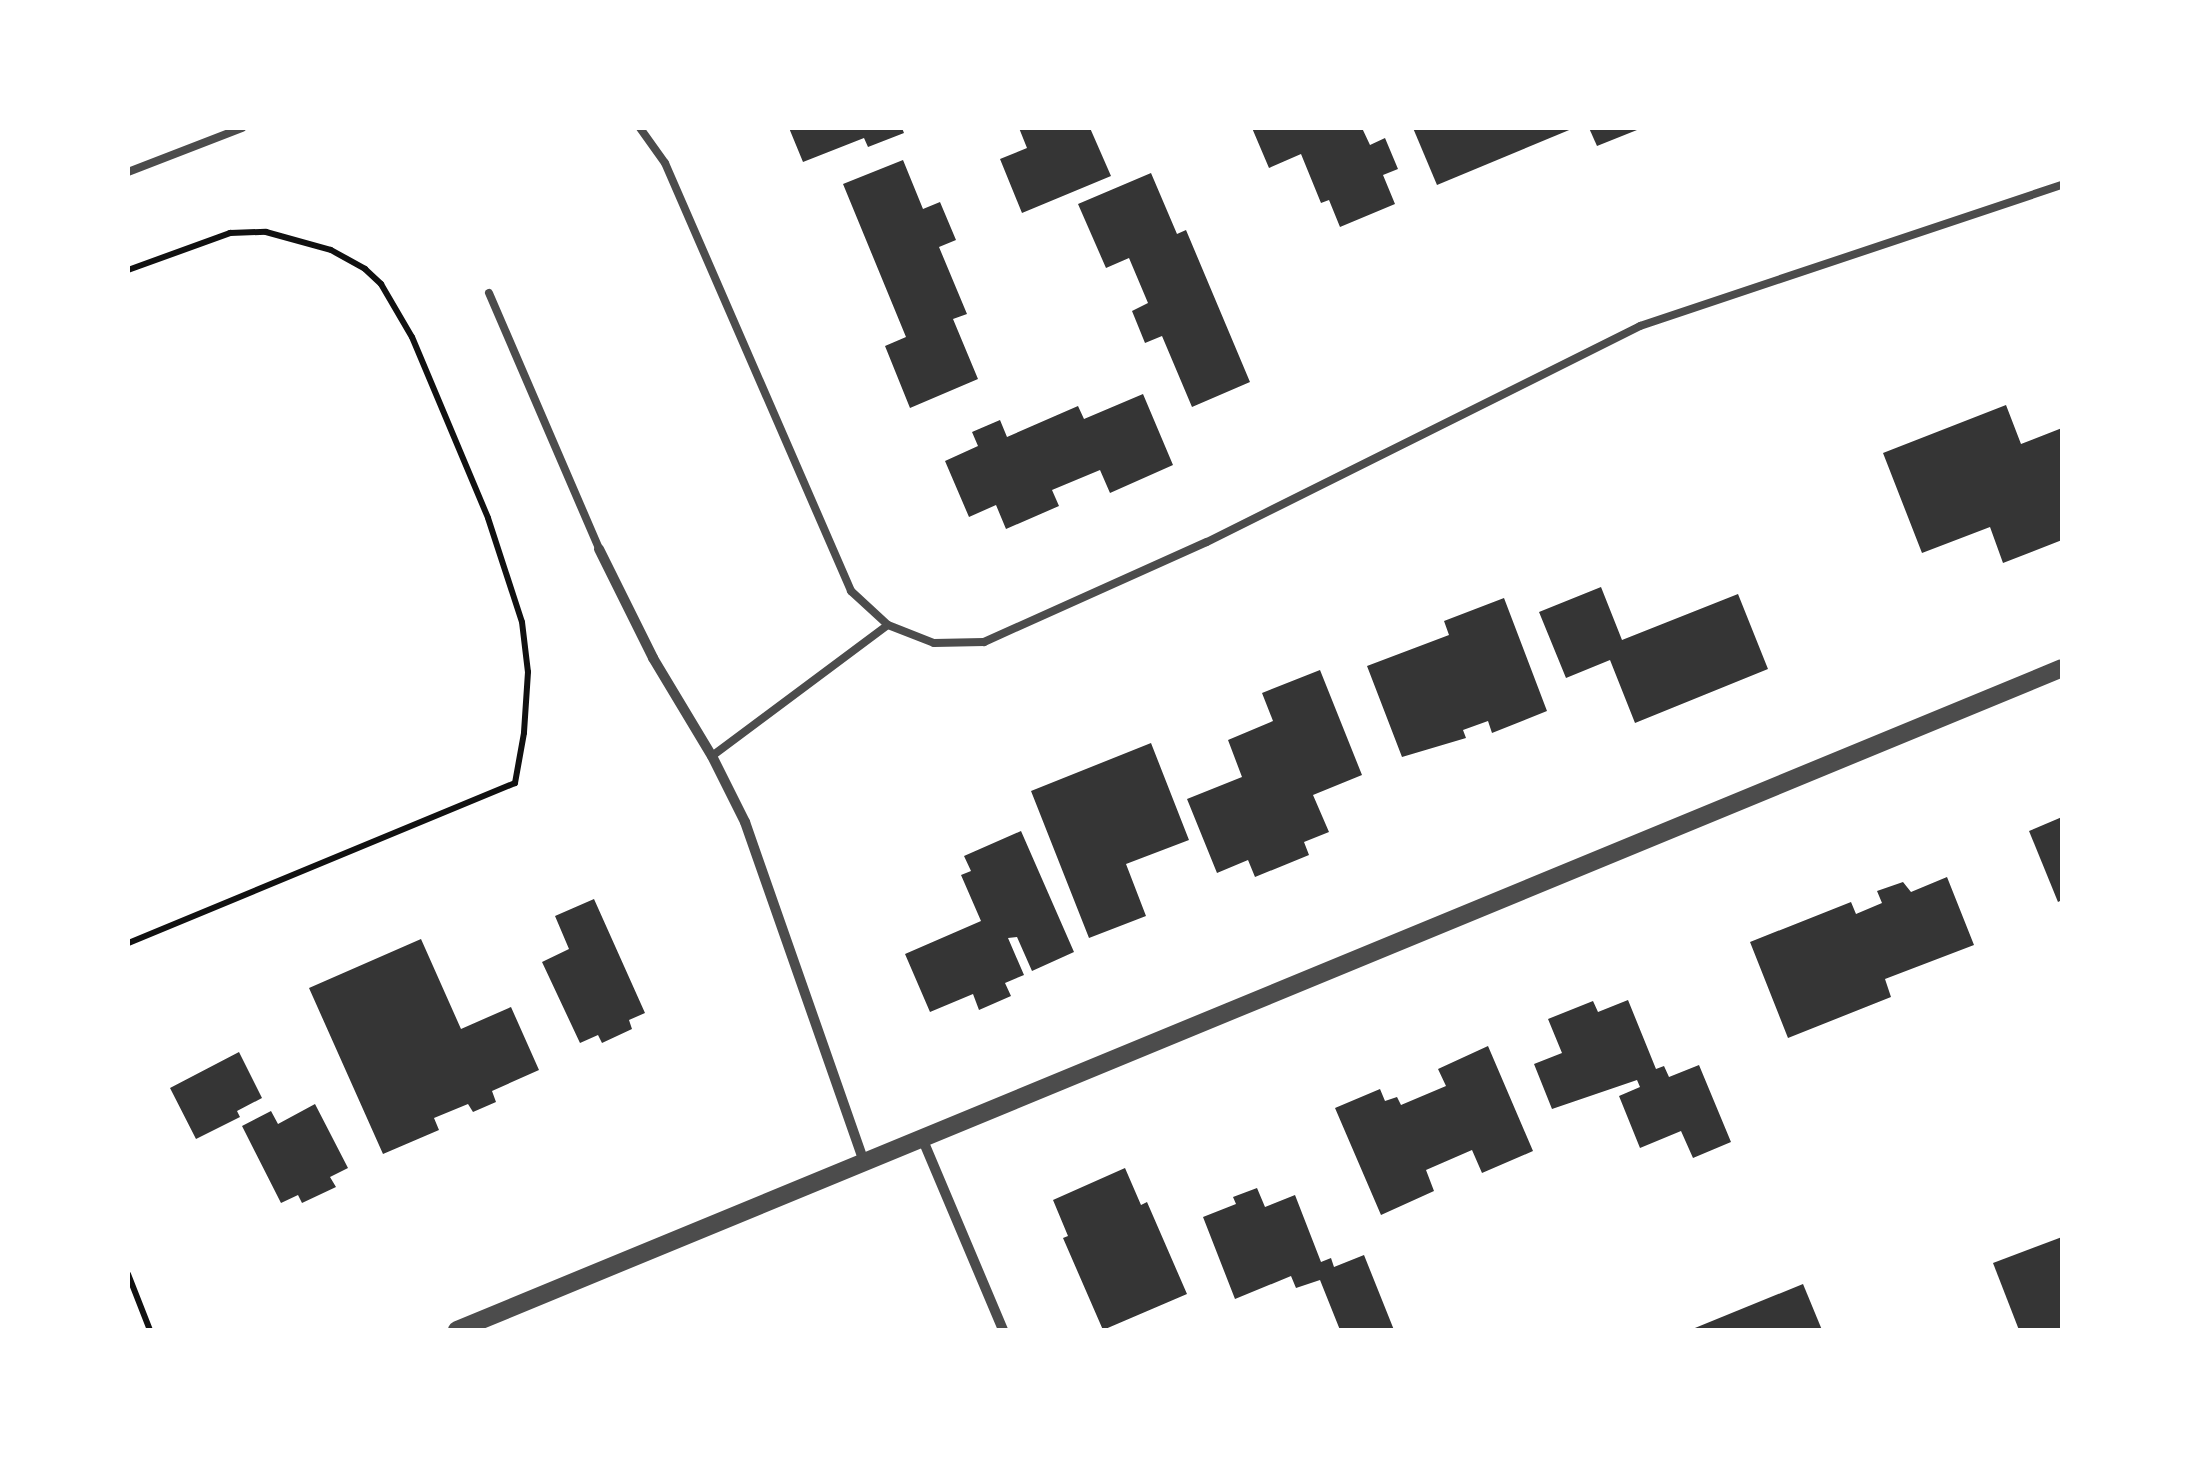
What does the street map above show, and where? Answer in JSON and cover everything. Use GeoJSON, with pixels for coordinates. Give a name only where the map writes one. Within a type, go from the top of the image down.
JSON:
{"type":"FeatureCollection","features":[{"type":"Feature","properties":{"kind":"street"},"geometry":{"type":"LineString","coordinates":[[599,549],[652,658],[712,756],[744,822],[864,1162]]}},
{"type":"Feature","properties":{"kind":"street"},"geometry":{"type":"LineString","coordinates":[[457,1330],[2062,668]]}},
{"type":"Feature","properties":{"kind":"street"},"geometry":{"type":"LineString","coordinates":[[922,1137],[1002,1330]]}},
{"type":"Feature","properties":{"kind":"lane"},"geometry":{"type":"LineString","coordinates":[[128,172],[242,128]]}},
{"type":"Feature","properties":{"kind":"lane"},"geometry":{"type":"LineString","coordinates":[[640,128],[665,163],[851,591],[888,625],[934,643],[984,642],[1206,542],[1640,326],[2062,185]]}},
{"type":"Feature","properties":{"kind":"lane"},"geometry":{"type":"LineString","coordinates":[[488,294],[599,549]]}},
{"type":"Feature","properties":{"kind":"lane"},"geometry":{"type":"LineString","coordinates":[[712,756],[888,625]]}},
{"type":"Feature","properties":{"kind":"path"},"geometry":{"type":"LineString","coordinates":[[128,270],[230,233],[266,232],[331,250],[366,269],[381,284],[412,337],[494,536],[522,622],[528,672],[524,733],[515,783],[128,943]]}},
{"type":"Feature","properties":{"kind":"path"},"geometry":{"type":"LineString","coordinates":[[128,1274],[150,1330]]}},
{"type":"Feature","properties":{"kind":"building"},"geometry":{"type":"Polygon","coordinates":[[[789,128],[902,128],[904,133],[868,147],[864,138],[803,162],[789,128]]]}},
{"type":"Feature","properties":{"kind":"building"},"geometry":{"type":"Polygon","coordinates":[[[1019,128],[1090,128],[1111,176],[1022,213],[1000,159],[1027,148],[1019,128]]]}},
{"type":"Feature","properties":{"kind":"building"},"geometry":{"type":"Polygon","coordinates":[[[1252,128],[1362,128],[1370,145],[1385,138],[1398,169],[1383,175],[1395,204],[1340,227],[1329,200],[1321,203],[1301,154],[1269,168],[1252,128]]]}},
{"type":"Feature","properties":{"kind":"building"},"geometry":{"type":"Polygon","coordinates":[[[1413,128],[1574,128],[1437,185],[1413,128]]]}},
{"type":"Feature","properties":{"kind":"building"},"geometry":{"type":"Polygon","coordinates":[[[1589,128],[1642,128],[1597,146],[1589,128]]]}},
{"type":"Feature","properties":{"kind":"building"},"geometry":{"type":"Polygon","coordinates":[[[903,160],[923,209],[940,202],[956,240],[939,247],[967,314],[953,319],[978,379],[910,408],[885,346],[906,337],[843,184],[903,160]]]}},
{"type":"Feature","properties":{"kind":"building"},"geometry":{"type":"Polygon","coordinates":[[[1151,173],[1177,234],[1186,230],[1250,382],[1192,407],[1162,336],[1145,343],[1132,311],[1148,303],[1129,258],[1106,268],[1078,204],[1151,173]]]}},
{"type":"Feature","properties":{"kind":"building"},"geometry":{"type":"Polygon","coordinates":[[[1143,394],[1173,465],[1110,493],[1100,470],[1052,490],[1059,506],[1006,529],[996,505],[969,517],[945,461],[978,446],[972,432],[1000,420],[1007,437],[1078,406],[1084,419],[1143,394]]]}},
{"type":"Feature","properties":{"kind":"building"},"geometry":{"type":"Polygon","coordinates":[[[2006,405],[2021,444],[2062,428],[2062,540],[2003,563],[1990,527],[1922,553],[1883,453],[2006,405]]]}},
{"type":"Feature","properties":{"kind":"building"},"geometry":{"type":"Polygon","coordinates":[[[1601,587],[1622,640],[1738,594],[1768,669],[1635,723],[1610,660],[1566,678],[1539,612],[1601,587]]]}},
{"type":"Feature","properties":{"kind":"building"},"geometry":{"type":"Polygon","coordinates":[[[1504,598],[1547,711],[1492,733],[1488,721],[1463,730],[1466,738],[1402,757],[1367,666],[1449,635],[1444,621],[1504,598]]]}},
{"type":"Feature","properties":{"kind":"building"},"geometry":{"type":"Polygon","coordinates":[[[1320,670],[1362,775],[1313,795],[1329,832],[1304,842],[1309,855],[1255,877],[1248,860],[1217,873],[1187,799],[1242,777],[1228,740],[1273,721],[1262,693],[1320,670]]]}},
{"type":"Feature","properties":{"kind":"building"},"geometry":{"type":"Polygon","coordinates":[[[1151,743],[1189,840],[1126,864],[1146,916],[1089,938],[1031,791],[1151,743]]]}},
{"type":"Feature","properties":{"kind":"building"},"geometry":{"type":"Polygon","coordinates":[[[2062,817],[2062,900],[2058,902],[2029,831],[2062,817]]]}},
{"type":"Feature","properties":{"kind":"building"},"geometry":{"type":"Polygon","coordinates":[[[1021,831],[1074,952],[1032,971],[1017,937],[1008,938],[1024,975],[1005,983],[1011,996],[979,1010],[973,994],[930,1012],[905,954],[981,921],[961,875],[971,871],[964,856],[1021,831]]]}},
{"type":"Feature","properties":{"kind":"building"},"geometry":{"type":"Polygon","coordinates":[[[1947,877],[1974,945],[1885,979],[1891,997],[1788,1038],[1750,942],[1851,902],[1856,914],[1882,903],[1877,891],[1903,882],[1911,892],[1947,877]]]}},
{"type":"Feature","properties":{"kind":"building"},"geometry":{"type":"Polygon","coordinates":[[[594,899],[645,1013],[629,1020],[632,1029],[602,1043],[598,1035],[580,1043],[542,962],[569,949],[555,916],[594,899]]]}},
{"type":"Feature","properties":{"kind":"building"},"geometry":{"type":"Polygon","coordinates":[[[421,939],[461,1029],[511,1007],[539,1070],[492,1091],[496,1102],[473,1112],[468,1104],[434,1118],[439,1130],[383,1154],[309,988],[421,939]]]}},
{"type":"Feature","properties":{"kind":"building"},"geometry":{"type":"Polygon","coordinates":[[[1628,1000],[1656,1069],[1664,1066],[1669,1077],[1699,1065],[1731,1142],[1693,1158],[1681,1131],[1640,1148],[1619,1096],[1640,1087],[1637,1080],[1552,1109],[1534,1064],[1562,1053],[1548,1019],[1593,1001],[1598,1012],[1628,1000]]]}},
{"type":"Feature","properties":{"kind":"building"},"geometry":{"type":"Polygon","coordinates":[[[1488,1046],[1533,1151],[1482,1173],[1472,1150],[1426,1170],[1434,1191],[1381,1215],[1335,1108],[1380,1089],[1385,1101],[1397,1097],[1401,1105],[1446,1086],[1438,1069],[1488,1046]]]}},
{"type":"Feature","properties":{"kind":"building"},"geometry":{"type":"Polygon","coordinates":[[[239,1052],[262,1098],[237,1111],[240,1117],[196,1139],[170,1088],[239,1052]]]}},
{"type":"Feature","properties":{"kind":"building"},"geometry":{"type":"Polygon","coordinates":[[[315,1104],[348,1168],[330,1177],[336,1187],[302,1203],[298,1195],[281,1203],[242,1126],[271,1111],[278,1124],[315,1104]]]}},
{"type":"Feature","properties":{"kind":"building"},"geometry":{"type":"Polygon","coordinates":[[[1125,1168],[1141,1205],[1147,1202],[1187,1294],[1103,1330],[1063,1238],[1068,1236],[1053,1200],[1125,1168]]]}},
{"type":"Feature","properties":{"kind":"building"},"geometry":{"type":"Polygon","coordinates":[[[1257,1188],[1265,1207],[1295,1195],[1321,1262],[1331,1258],[1334,1267],[1364,1255],[1394,1330],[1340,1330],[1320,1280],[1296,1288],[1291,1276],[1235,1299],[1203,1217],[1236,1204],[1233,1197],[1257,1188]]]}},
{"type":"Feature","properties":{"kind":"building"},"geometry":{"type":"Polygon","coordinates":[[[2062,1237],[2062,1330],[2019,1330],[1993,1263],[2062,1237]]]}},
{"type":"Feature","properties":{"kind":"building"},"geometry":{"type":"Polygon","coordinates":[[[1803,1284],[1822,1330],[1690,1330],[1803,1284]]]}}]}
